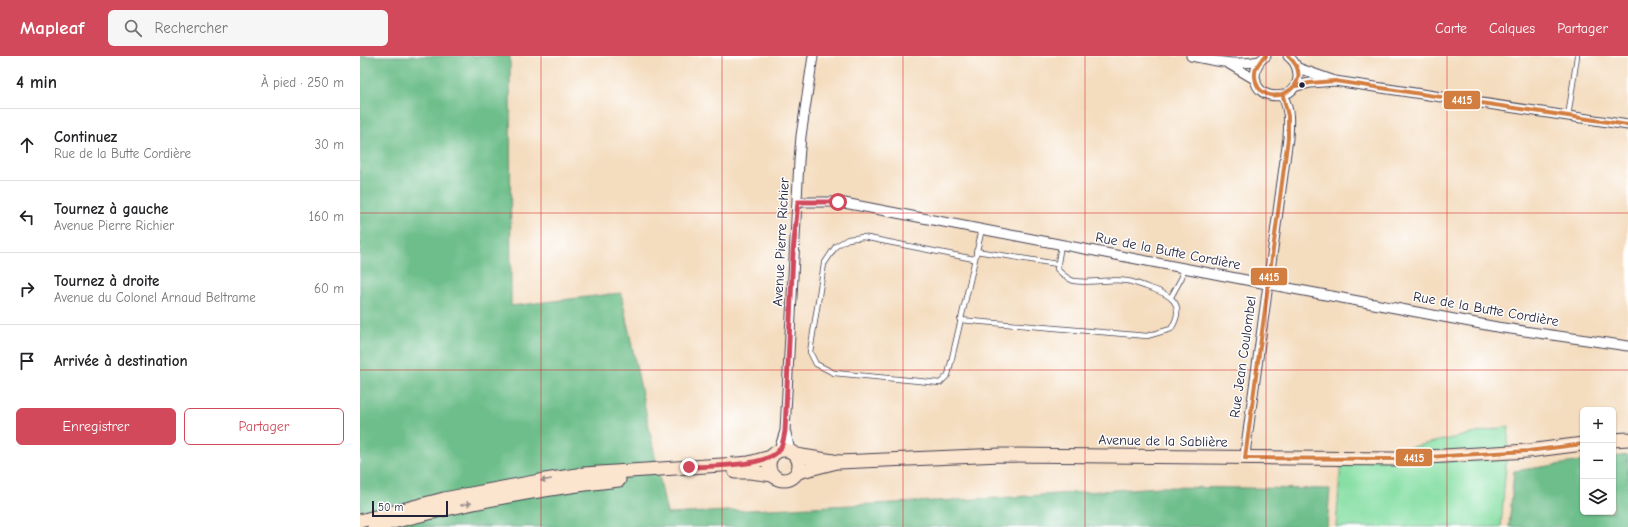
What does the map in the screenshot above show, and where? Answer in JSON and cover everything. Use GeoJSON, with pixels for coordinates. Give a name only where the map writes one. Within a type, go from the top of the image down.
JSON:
{"type":"FeatureCollection","features":[{"type":"Feature","properties":{"kind":"main road"},"geometry":{"type":"LineString","coordinates":[[1616,440],[1628,439]]}},
{"type":"Feature","properties":{"kind":"main road","name":"Avenue de la Sablière"},"geometry":{"type":"LineString","coordinates":[[798,472],[839,462],[1001,455],[1394,459],[1528,451],[1580,444]]}},
{"type":"Feature","properties":{"kind":"main road","name":"Avenue de la Sablière"},"geometry":{"type":"LineString","coordinates":[[784,453],[839,462]]}},
{"type":"Feature","properties":{"kind":"main road"},"geometry":{"type":"LineString","coordinates":[[374,527],[481,501],[592,483],[627,479],[750,472],[773,475],[777,478],[786,480],[795,476],[798,472],[799,465],[784,453]]}},
{"type":"Feature","properties":{"kind":"main road"},"geometry":{"type":"LineString","coordinates":[[773,475],[769,466],[784,453]]}},
{"type":"Feature","properties":{"kind":"main road"},"geometry":{"type":"LineString","coordinates":[[360,521],[444,499],[545,480],[584,474],[749,463],[784,453]]}},
{"type":"Feature","properties":{"kind":"street","name":"Avenue Pierre Richier"},"geometry":{"type":"LineString","coordinates":[[784,453],[793,252],[798,202],[801,136],[814,56]]}},
{"type":"Feature","properties":{"kind":"street"},"geometry":{"type":"LineString","coordinates":[[1191,56],[1228,63],[1246,64],[1263,59]]}},
{"type":"Feature","properties":{"kind":"street"},"geometry":{"type":"LineString","coordinates":[[1263,59],[1256,68],[1256,80],[1264,93],[1271,96],[1283,96],[1296,86],[1298,79],[1294,60]]}},
{"type":"Feature","properties":{"kind":"street"},"geometry":{"type":"LineString","coordinates":[[1294,60],[1335,81]]}},
{"type":"Feature","properties":{"kind":"street"},"geometry":{"type":"LineString","coordinates":[[1228,63],[1256,80]]}},
{"type":"Feature","properties":{"kind":"street"},"geometry":{"type":"LineString","coordinates":[[1296,86],[1335,81],[1628,126]]}},
{"type":"Feature","properties":{"kind":"street","name":"Rue Jean Coulombel"},"geometry":{"type":"LineString","coordinates":[[1246,458],[1246,446],[1289,119],[1288,105],[1283,96]]}},
{"type":"Feature","properties":{"kind":"street","name":"Rue de la Butte Cordière"},"geometry":{"type":"LineString","coordinates":[[798,202],[838,202],[1497,327],[1628,346]]}},
{"type":"Feature","properties":{"kind":"lane"},"geometry":{"type":"LineString","coordinates":[[1568,117],[1576,56]]}},
{"type":"Feature","properties":{"kind":"lane"},"geometry":{"type":"LineString","coordinates":[[974,260],[863,237],[848,239],[836,246],[824,264],[810,352],[816,364],[834,373],[940,383],[948,375],[982,229]]}},
{"type":"Feature","properties":{"kind":"lane"},"geometry":{"type":"LineString","coordinates":[[960,320],[1147,336],[1171,329],[1177,320],[1178,309],[1174,299],[1164,292],[1126,281],[1075,281],[1066,278],[1057,269],[1061,245]]}},
{"type":"Feature","properties":{"kind":"lane"},"geometry":{"type":"LineString","coordinates":[[976,251],[1057,264]]}},
{"type":"Feature","properties":{"kind":"lane"},"geometry":{"type":"LineString","coordinates":[[1171,297],[1182,277],[1183,268]]}},
{"type":"Feature","properties":{"kind":"green space"},"geometry":{"type":"Polygon","coordinates":[[[360,56],[510,56],[511,306],[621,293],[667,514],[997,498],[1160,487],[1330,489],[1327,527],[360,527],[360,56]]]}},
{"type":"Feature","properties":{"kind":"green space"},"geometry":{"type":"Polygon","coordinates":[[[1509,426],[1501,527],[1336,527],[1341,462],[1509,426]]]}},
{"type":"Feature","properties":{"kind":"green space"},"geometry":{"type":"Polygon","coordinates":[[[1628,455],[1628,527],[1509,527],[1514,471],[1580,461],[1580,515],[1616,515],[1616,457],[1628,455]]]}},
{"type":"Feature","properties":{"kind":"transit line","name":"4415"},"geometry":{"type":"LineString","coordinates":[[1266,56],[1258,65],[1255,71],[1255,77],[1259,88],[1267,94],[1276,95],[1286,92],[1294,86],[1298,78],[1297,67],[1288,56]]}},
{"type":"Feature","properties":{"kind":"transit line","name":"4415"},"geometry":{"type":"LineString","coordinates":[[1296,86],[1335,81],[1628,125]]}},
{"type":"Feature","properties":{"kind":"transit line","name":"4415"},"geometry":{"type":"LineString","coordinates":[[1245,458],[1288,138],[1288,116],[1283,96]]}},
{"type":"Feature","properties":{"kind":"transit line","name":"4415"},"geometry":{"type":"LineString","coordinates":[[1245,458],[1394,459],[1528,451],[1580,444]]}},
{"type":"Feature","properties":{"kind":"route"},"geometry":{"type":"LineString","coordinates":[[689,467],[749,463],[771,457],[779,450],[785,431],[793,252],[798,202],[838,202]]}}]}
